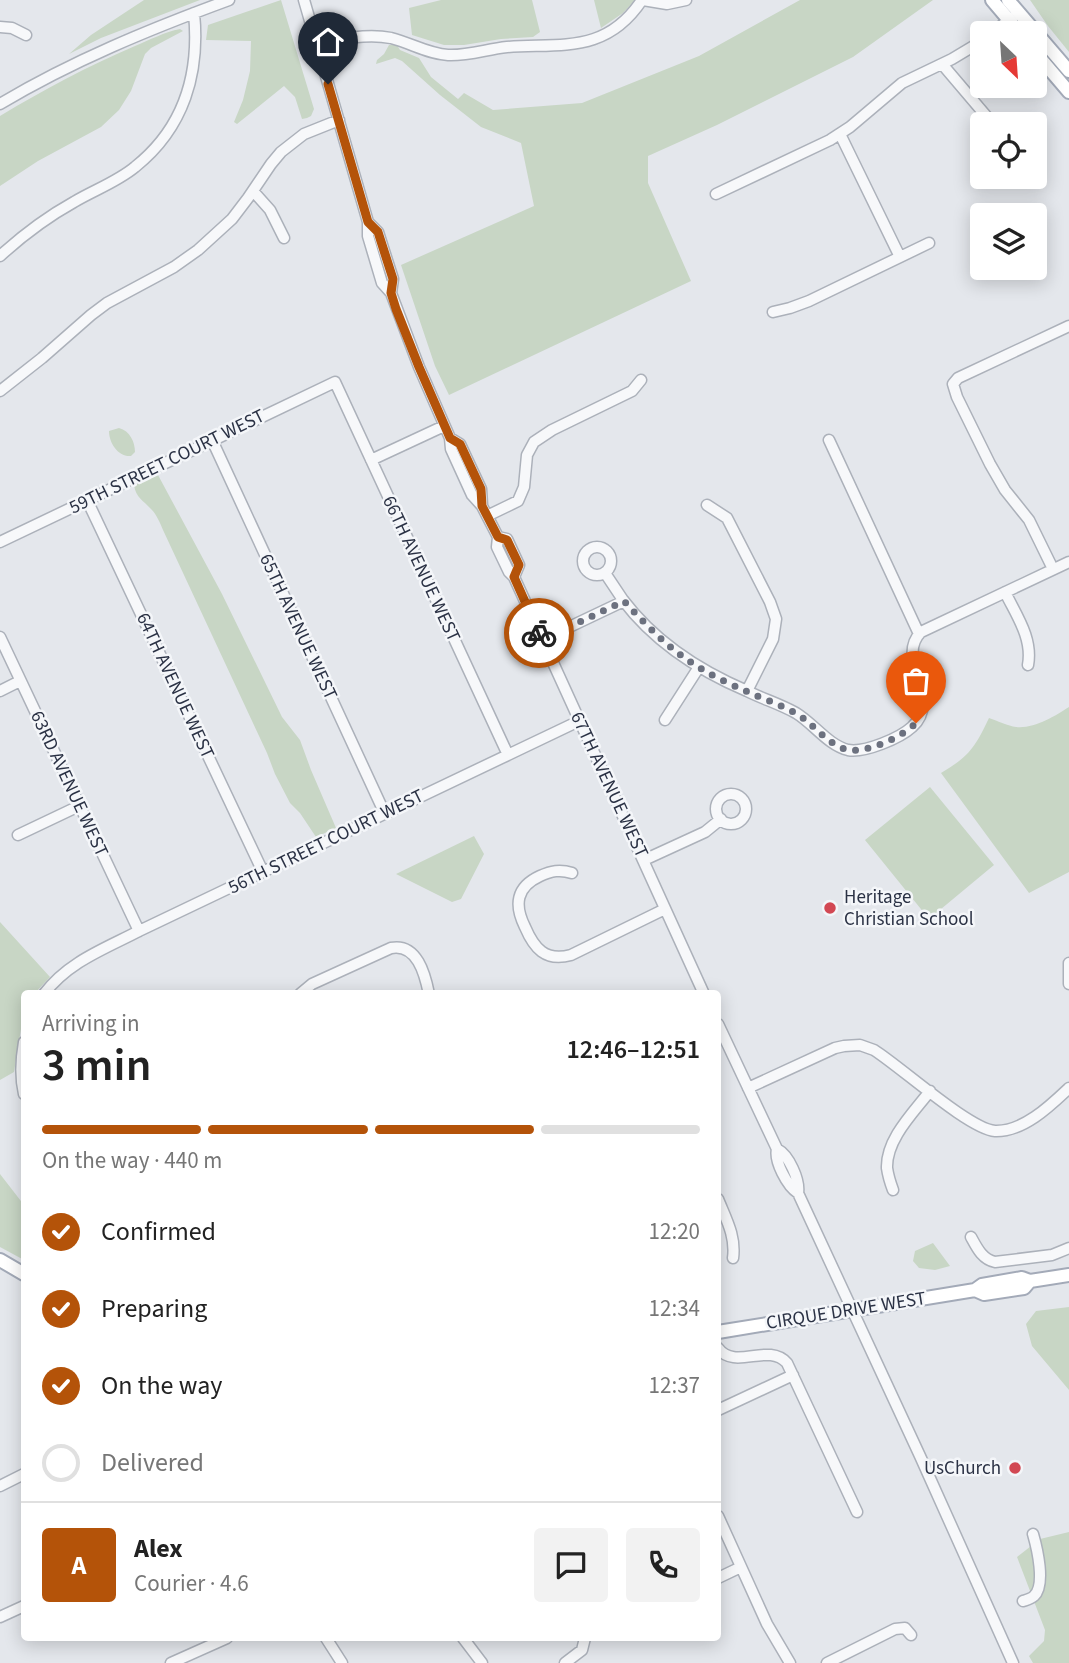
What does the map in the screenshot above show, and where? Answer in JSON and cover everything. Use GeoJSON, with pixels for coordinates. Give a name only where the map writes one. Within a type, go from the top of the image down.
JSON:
{"type":"FeatureCollection","features":[{"type":"Feature","properties":{"kind":"main road"},"geometry":{"type":"LineString","coordinates":[[992,0],[1014,16],[1069,71]]}},
{"type":"Feature","properties":{"kind":"main road"},"geometry":{"type":"LineString","coordinates":[[1008,0],[1016,21]]}},
{"type":"Feature","properties":{"kind":"main road"},"geometry":{"type":"LineString","coordinates":[[1047,66],[1069,92]]}},
{"type":"Feature","properties":{"kind":"main road"},"geometry":{"type":"LineString","coordinates":[[0,1260],[21,1272]]}},
{"type":"Feature","properties":{"kind":"main road"},"geometry":{"type":"LineString","coordinates":[[0,1268],[21,1279]]}},
{"type":"Feature","properties":{"kind":"main road","name":"CIRQUE DRIVE WEST"},"geometry":{"type":"LineString","coordinates":[[721,1332],[975,1290],[984,1294],[1024,1288],[1030,1281],[1069,1275]]}},
{"type":"Feature","properties":{"kind":"street"},"geometry":{"type":"LineString","coordinates":[[0,104],[75,63],[229,0]]}},
{"type":"Feature","properties":{"kind":"street","name":"67TH AVENUE WEST"},"geometry":{"type":"LineString","coordinates":[[304,0],[368,222],[368,236],[382,282],[391,293],[444,426],[450,438],[460,444],[481,489],[482,506],[498,537],[497,547],[514,577],[702,990]]}},
{"type":"Feature","properties":{"kind":"street"},"geometry":{"type":"LineString","coordinates":[[317,44],[374,36],[393,38],[427,51],[449,55],[509,47],[570,45],[587,42],[611,31],[627,19],[643,0],[667,4],[686,0]]}},
{"type":"Feature","properties":{"kind":"street"},"geometry":{"type":"LineString","coordinates":[[0,256],[32,228],[134,168],[158,145],[177,118],[191,83],[196,53],[194,13]]}},
{"type":"Feature","properties":{"kind":"street"},"geometry":{"type":"LineString","coordinates":[[1008,21],[1014,16]]}},
{"type":"Feature","properties":{"kind":"street"},"geometry":{"type":"LineString","coordinates":[[0,27],[12,28],[26,35]]}},
{"type":"Feature","properties":{"kind":"street"},"geometry":{"type":"LineString","coordinates":[[716,194],[840,134],[893,89],[970,49]]}},
{"type":"Feature","properties":{"kind":"street"},"geometry":{"type":"LineString","coordinates":[[942,64],[983,112]]}},
{"type":"Feature","properties":{"kind":"street"},"geometry":{"type":"LineString","coordinates":[[0,391],[107,303],[174,267],[198,250],[232,219],[271,164],[291,143],[316,128],[339,120]]}},
{"type":"Feature","properties":{"kind":"street"},"geometry":{"type":"LineString","coordinates":[[840,134],[900,257]]}},
{"type":"Feature","properties":{"kind":"street"},"geometry":{"type":"LineString","coordinates":[[253,191],[270,210],[284,237]]}},
{"type":"Feature","properties":{"kind":"street"},"geometry":{"type":"LineString","coordinates":[[773,312],[809,301],[929,243]]}},
{"type":"Feature","properties":{"kind":"street"},"geometry":{"type":"LineString","coordinates":[[1053,569],[1029,520],[1002,486],[977,439],[953,384],[958,378],[1068,328]]}},
{"type":"Feature","properties":{"kind":"street"},"geometry":{"type":"LineString","coordinates":[[487,516],[518,501],[524,487],[527,455],[534,442],[552,430],[632,391],[641,380]]}},
{"type":"Feature","properties":{"kind":"street","name":"59TH STREET COURT WEST"},"geometry":{"type":"LineString","coordinates":[[0,542],[335,382]]}},
{"type":"Feature","properties":{"kind":"street","name":"66TH AVENUE WEST"},"geometry":{"type":"LineString","coordinates":[[335,382],[508,755]]}},
{"type":"Feature","properties":{"kind":"street"},"geometry":{"type":"LineString","coordinates":[[371,460],[444,426]]}},
{"type":"Feature","properties":{"kind":"street","name":"65TH AVENUE WEST"},"geometry":{"type":"LineString","coordinates":[[212,440],[385,814]]}},
{"type":"Feature","properties":{"kind":"street"},"geometry":{"type":"LineString","coordinates":[[829,440],[919,634]]}},
{"type":"Feature","properties":{"kind":"street","name":"64TH AVENUE WEST"},"geometry":{"type":"LineString","coordinates":[[87,500],[263,872]]}},
{"type":"Feature","properties":{"kind":"street"},"geometry":{"type":"LineString","coordinates":[[707,505],[727,517],[776,619],[773,639],[747,691]]}},
{"type":"Feature","properties":{"kind":"street"},"geometry":{"type":"LineString","coordinates":[[605,573],[624,601],[661,639],[699,667],[797,714],[831,742],[854,750],[869,748],[910,729],[916,723],[921,714],[923,697],[912,651],[913,642],[919,634],[934,624],[1069,562]]}},
{"type":"Feature","properties":{"kind":"street"},"geometry":{"type":"LineString","coordinates":[[1005,592],[1028,642],[1028,665]]}},
{"type":"Feature","properties":{"kind":"street"},"geometry":{"type":"LineString","coordinates":[[542,640],[624,601]]}},
{"type":"Feature","properties":{"kind":"street","name":"63RD AVENUE WEST"},"geometry":{"type":"LineString","coordinates":[[0,637],[139,931]]}},
{"type":"Feature","properties":{"kind":"street"},"geometry":{"type":"LineString","coordinates":[[665,720],[699,667]]}},
{"type":"Feature","properties":{"kind":"street"},"geometry":{"type":"LineString","coordinates":[[0,691],[20,681]]}},
{"type":"Feature","properties":{"kind":"street","name":"56TH STREET COURT WEST"},"geometry":{"type":"LineString","coordinates":[[47,990],[73,964],[579,721]]}},
{"type":"Feature","properties":{"kind":"street"},"geometry":{"type":"LineString","coordinates":[[18,835],[79,806]]}},
{"type":"Feature","properties":{"kind":"street"},"geometry":{"type":"LineString","coordinates":[[644,860],[705,832],[721,819]]}},
{"type":"Feature","properties":{"kind":"street"},"geometry":{"type":"LineString","coordinates":[[572,873],[564,870],[541,876],[527,884],[519,897],[519,912],[531,942],[550,956],[571,955],[665,909]]}},
{"type":"Feature","properties":{"kind":"street"},"geometry":{"type":"LineString","coordinates":[[305,990],[312,984],[398,946],[407,948],[415,956],[428,990]]}},
{"type":"Feature","properties":{"kind":"street"},"geometry":{"type":"LineString","coordinates":[[1069,963],[1069,984]]}},
{"type":"Feature","properties":{"kind":"street"},"geometry":{"type":"LineString","coordinates":[[721,1030],[777,1149],[776,1156],[791,1188],[798,1193],[853,1310],[1013,1663]]}},
{"type":"Feature","properties":{"kind":"street"},"geometry":{"type":"LineString","coordinates":[[748,1088],[825,1052],[852,1045],[874,1049],[975,1124],[995,1131],[1029,1120],[1069,1088]]}},
{"type":"Feature","properties":{"kind":"street"},"geometry":{"type":"LineString","coordinates":[[893,1189],[887,1168],[889,1153],[902,1129],[930,1091]]}},
{"type":"Feature","properties":{"kind":"street"},"geometry":{"type":"LineString","coordinates":[[721,1206],[733,1235],[733,1258]]}},
{"type":"Feature","properties":{"kind":"street"},"geometry":{"type":"LineString","coordinates":[[971,1237],[983,1256],[995,1262],[1052,1255],[1069,1248]]}},
{"type":"Feature","properties":{"kind":"street"},"geometry":{"type":"LineString","coordinates":[[721,1352],[738,1358],[777,1355],[787,1363],[857,1512]]}},
{"type":"Feature","properties":{"kind":"street"},"geometry":{"type":"LineString","coordinates":[[721,1409],[793,1375]]}},
{"type":"Feature","properties":{"kind":"street"},"geometry":{"type":"LineString","coordinates":[[0,1486],[21,1476]]}},
{"type":"Feature","properties":{"kind":"street"},"geometry":{"type":"LineString","coordinates":[[721,1523],[767,1624],[790,1663]]}},
{"type":"Feature","properties":{"kind":"street"},"geometry":{"type":"LineString","coordinates":[[1023,1601],[1034,1596],[1040,1577],[1033,1534]]}},
{"type":"Feature","properties":{"kind":"street"},"geometry":{"type":"LineString","coordinates":[[721,1577],[741,1567]]}},
{"type":"Feature","properties":{"kind":"street"},"geometry":{"type":"LineString","coordinates":[[1,1613],[21,1607]]}},
{"type":"Feature","properties":{"kind":"street"},"geometry":{"type":"LineString","coordinates":[[827,1663],[895,1629],[905,1628],[911,1635]]}},
{"type":"Feature","properties":{"kind":"street"},"geometry":{"type":"LineString","coordinates":[[171,1663],[220,1641]]}},
{"type":"Feature","properties":{"kind":"street"},"geometry":{"type":"LineString","coordinates":[[328,1641],[342,1663]]}},
{"type":"Feature","properties":{"kind":"street"},"geometry":{"type":"LineString","coordinates":[[465,1641],[482,1663]]}},
{"type":"Feature","properties":{"kind":"street"},"geometry":{"type":"LineString","coordinates":[[565,1663],[582,1650],[584,1641]]}},
{"type":"Feature","properties":{"kind":"green space"},"geometry":{"type":"Polygon","coordinates":[[[144,0],[200,0],[101,38],[69,54],[91,35],[144,0]]]}},
{"type":"Feature","properties":{"kind":"green space"},"geometry":{"type":"Polygon","coordinates":[[[281,0],[314,109],[311,116],[302,119],[295,97],[284,86],[237,124],[234,122],[250,71],[251,41],[206,40],[208,25],[281,0]]]}},
{"type":"Feature","properties":{"kind":"green space"},"geometry":{"type":"Polygon","coordinates":[[[441,0],[532,0],[540,32],[533,37],[464,45],[444,45],[412,35],[409,8],[441,0]]]}},
{"type":"Feature","properties":{"kind":"green space"},"geometry":{"type":"Polygon","coordinates":[[[594,0],[635,0],[623,13],[601,28],[594,0]]]}},
{"type":"Feature","properties":{"kind":"green space"},"geometry":{"type":"Polygon","coordinates":[[[800,0],[933,0],[853,57],[648,156],[648,183],[691,281],[449,395],[435,366],[401,265],[534,206],[521,143],[481,127],[402,61],[395,58],[376,64],[389,45],[397,45],[400,50],[419,58],[431,77],[458,99],[464,93],[493,110],[582,103],[699,56],[800,0]]]}},
{"type":"Feature","properties":{"kind":"green space"},"geometry":{"type":"Polygon","coordinates":[[[1030,0],[1069,0],[1069,52],[1047,21],[1030,0]]]}},
{"type":"Feature","properties":{"kind":"green space"},"geometry":{"type":"Polygon","coordinates":[[[180,29],[183,31],[145,54],[131,91],[119,110],[101,127],[38,161],[0,186],[0,116],[100,62],[157,36],[180,29]]]}},
{"type":"Feature","properties":{"kind":"green space"},"geometry":{"type":"Polygon","coordinates":[[[119,428],[129,434],[133,441],[135,452],[131,456],[118,452],[111,440],[109,431],[119,428]]]}},
{"type":"Feature","properties":{"kind":"green space"},"geometry":{"type":"Polygon","coordinates":[[[158,475],[222,594],[282,717],[300,740],[336,828],[316,837],[290,803],[275,774],[158,519],[136,493],[134,485],[158,475]]]}},
{"type":"Feature","properties":{"kind":"green space"},"geometry":{"type":"Polygon","coordinates":[[[1069,707],[1069,872],[1029,893],[941,773],[971,750],[989,718],[1010,726],[1023,727],[1044,721],[1069,707]]]}},
{"type":"Feature","properties":{"kind":"green space"},"geometry":{"type":"Polygon","coordinates":[[[930,787],[994,865],[929,919],[865,840],[930,787]]]}},
{"type":"Feature","properties":{"kind":"green space"},"geometry":{"type":"Polygon","coordinates":[[[474,836],[484,854],[461,899],[452,902],[396,874],[474,836]]]}},
{"type":"Feature","properties":{"kind":"green space"},"geometry":{"type":"Polygon","coordinates":[[[0,922],[50,977],[38,990],[21,990],[21,1029],[14,1072],[0,1080],[0,922]]]}},
{"type":"Feature","properties":{"kind":"green space"},"geometry":{"type":"Polygon","coordinates":[[[0,1174],[21,1201],[21,1258],[0,1247],[0,1174]]]}},
{"type":"Feature","properties":{"kind":"green space"},"geometry":{"type":"Polygon","coordinates":[[[933,1243],[950,1266],[935,1270],[919,1268],[913,1261],[915,1251],[933,1243]]]}},
{"type":"Feature","properties":{"kind":"green space"},"geometry":{"type":"Polygon","coordinates":[[[1069,1307],[1069,1390],[1032,1346],[1026,1324],[1036,1311],[1069,1307]]]}},
{"type":"Feature","properties":{"kind":"green space"},"geometry":{"type":"Polygon","coordinates":[[[1069,1532],[1069,1663],[1033,1663],[1029,1656],[1044,1641],[1045,1630],[1017,1557],[1040,1539],[1069,1532]]]}},
{"type":"Feature","properties":{"kind":"way so far"},"geometry":{"type":"LineString","coordinates":[[539,633],[542,640],[624,601],[661,639],[699,667],[797,714],[840,747],[854,750],[869,748],[903,733],[916,723]]}},
{"type":"Feature","properties":{"kind":"place","name":"Heritage Christian School"},"geometry":{"type":"Point","coordinates":[830,908]}},
{"type":"Feature","properties":{"kind":"place","name":"UsChurch"},"geometry":{"type":"Point","coordinates":[1015,1468]}},
{"type":"Feature","properties":{"kind":"route"},"geometry":{"type":"LineString","coordinates":[[328,84],[368,222],[378,232],[393,279],[391,293],[404,328],[450,438],[460,444],[481,489],[482,506],[498,537],[507,540],[519,565],[514,577],[539,633]]}}]}
